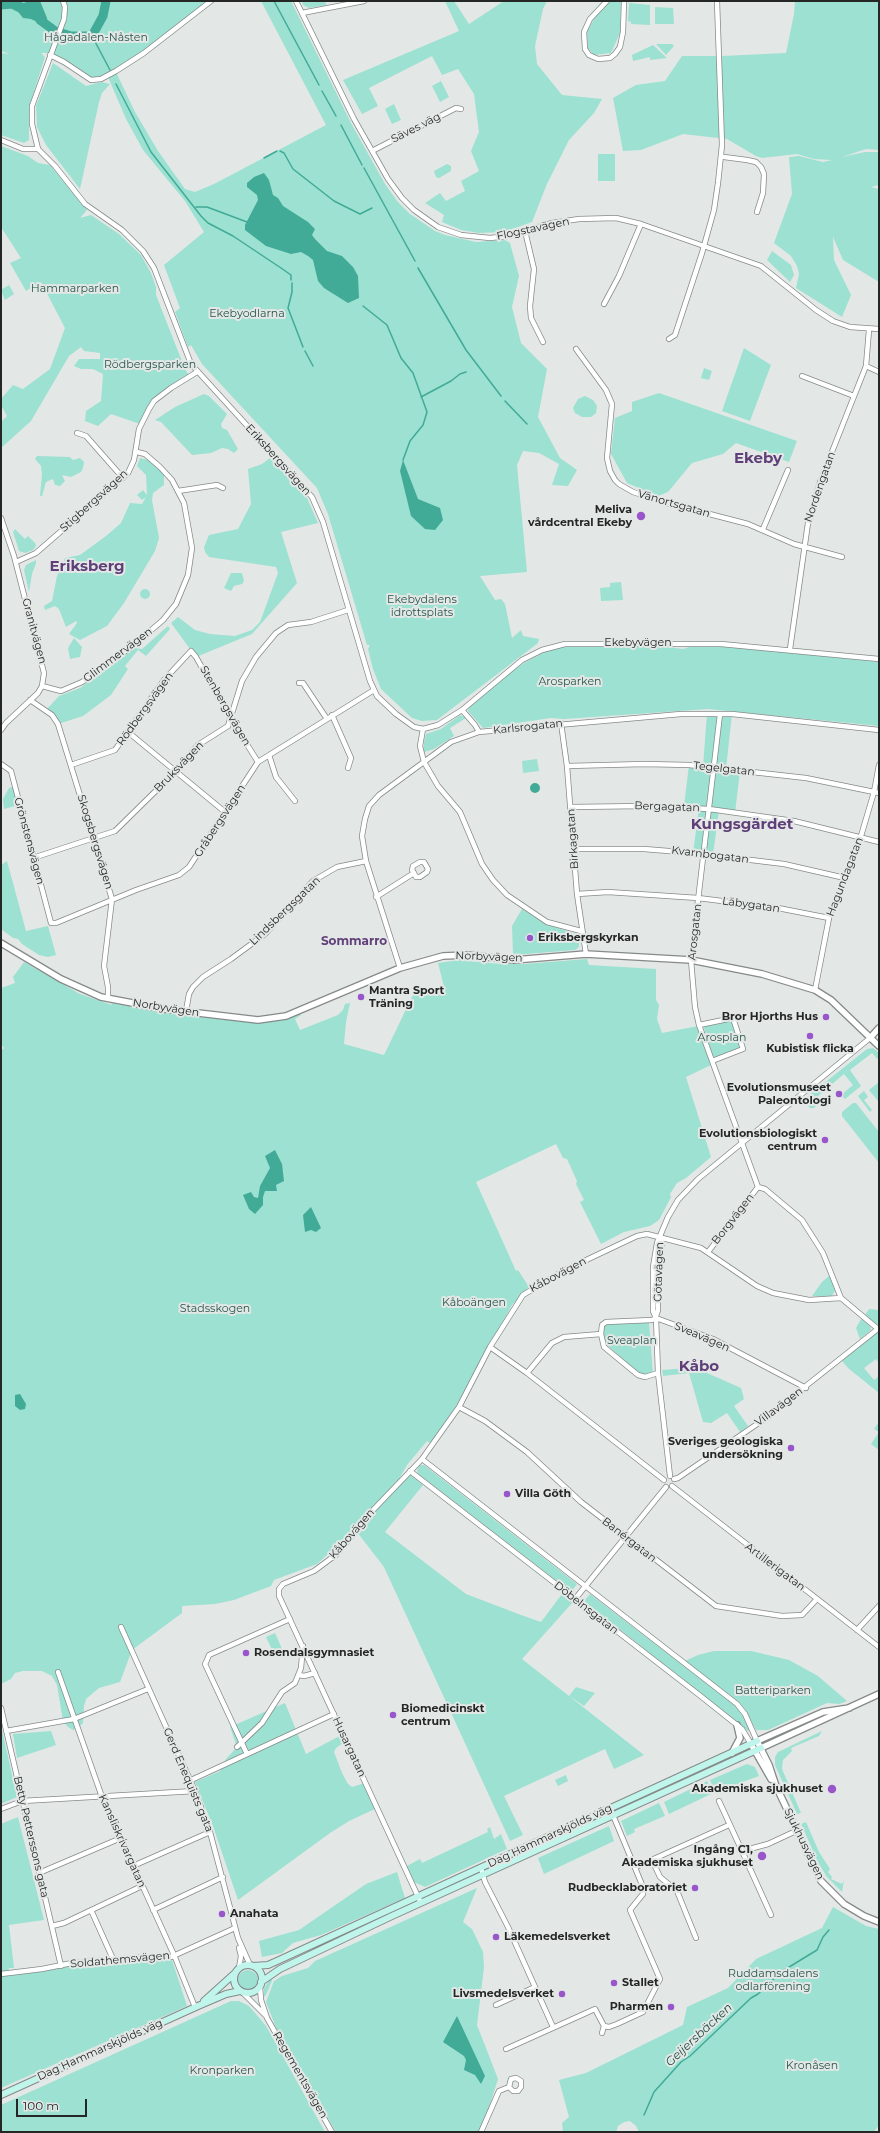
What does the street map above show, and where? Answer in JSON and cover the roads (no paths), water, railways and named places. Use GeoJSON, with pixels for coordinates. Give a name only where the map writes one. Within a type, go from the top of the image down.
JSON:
{"type":"FeatureCollection","features":[{"type":"Feature","properties":{"kind":"main road","name":"Dag Hammarskjölds väg"},"geometry":{"type":"LineString","coordinates":[[260,1984],[280,1969],[421,1903],[610,1808],[754,1742]]}},
{"type":"Feature","properties":{"kind":"main road","name":"Dag Hammarskjölds väg"},"geometry":{"type":"LineString","coordinates":[[252,1965],[268,1965],[277,1962],[418,1897],[613,1815],[758,1749]]}},
{"type":"Feature","properties":{"kind":"main road"},"geometry":{"type":"LineString","coordinates":[[252,1965],[260,1973],[260,1984],[253,1992],[242,1992],[234,1985],[234,1974],[239,1968],[252,1965]]}},
{"type":"Feature","properties":{"kind":"main road","name":"Dag Hammarskjölds väg"},"geometry":{"type":"LineString","coordinates":[[196,2006],[234,1974]]}},
{"type":"Feature","properties":{"kind":"main road","name":"Dag Hammarskjölds väg"},"geometry":{"type":"LineString","coordinates":[[1,2095],[196,2006],[226,1994],[242,1992]]}},
{"type":"Feature","properties":{"kind":"street"},"geometry":{"type":"LineString","coordinates":[[1,140],[23,149],[38,149],[31,115],[65,14],[63,1]]}},
{"type":"Feature","properties":{"kind":"street"},"geometry":{"type":"LineString","coordinates":[[50,55],[64,62],[91,80],[101,79],[116,72],[144,53],[212,1]]}},
{"type":"Feature","properties":{"kind":"street","name":"Flogstavägen"},"geometry":{"type":"LineString","coordinates":[[296,1],[372,151],[402,198],[414,210],[438,227],[461,235],[485,237],[508,236],[552,223],[579,219],[616,218],[641,224],[761,266],[816,310],[833,321],[850,327],[869,330],[879,329]]}},
{"type":"Feature","properties":{"kind":"street"},"geometry":{"type":"LineString","coordinates":[[302,13],[364,1]]}},
{"type":"Feature","properties":{"kind":"street"},"geometry":{"type":"LineString","coordinates":[[607,1],[590,19],[584,32],[584,43],[589,55],[603,60],[615,54],[620,47],[623,32],[624,1]]}},
{"type":"Feature","properties":{"kind":"street"},"geometry":{"type":"LineString","coordinates":[[668,340],[675,335],[714,210],[722,145],[717,1]]}},
{"type":"Feature","properties":{"kind":"street","name":"Säves väg"},"geometry":{"type":"LineString","coordinates":[[372,151],[456,108],[461,109]]}},
{"type":"Feature","properties":{"kind":"street","name":"Eriksbergsvägen"},"geometry":{"type":"LineString","coordinates":[[38,149],[55,166],[85,204],[122,230],[143,250],[154,268],[186,353],[197,372],[312,497],[321,518],[348,610],[374,690],[399,717],[414,727],[423,729]]}},
{"type":"Feature","properties":{"kind":"street"},"geometry":{"type":"LineString","coordinates":[[724,157],[756,162],[761,167],[764,188],[757,212]]}},
{"type":"Feature","properties":{"kind":"street"},"geometry":{"type":"LineString","coordinates":[[604,304],[619,276],[641,224]]}},
{"type":"Feature","properties":{"kind":"street"},"geometry":{"type":"LineString","coordinates":[[525,231],[534,269],[530,306],[531,318],[543,342]]}},
{"type":"Feature","properties":{"kind":"street","name":"Nordengatan"},"geometry":{"type":"LineString","coordinates":[[790,649],[803,547],[816,494],[866,366],[869,330]]}},
{"type":"Feature","properties":{"kind":"street","name":"Vänortsgatan"},"geometry":{"type":"LineString","coordinates":[[576,349],[599,379],[612,404],[607,453],[608,464],[614,480],[633,492],[667,503],[763,529],[803,547],[842,558]]}},
{"type":"Feature","properties":{"kind":"street"},"geometry":{"type":"LineString","coordinates":[[866,366],[879,372]]}},
{"type":"Feature","properties":{"kind":"street","name":"Stigbergsvägen"},"geometry":{"type":"LineString","coordinates":[[16,562],[36,553],[123,478],[131,467],[136,452],[141,424],[154,401],[197,372]]}},
{"type":"Feature","properties":{"kind":"street"},"geometry":{"type":"LineString","coordinates":[[802,376],[854,396]]}},
{"type":"Feature","properties":{"kind":"street"},"geometry":{"type":"LineString","coordinates":[[77,433],[86,436],[123,478]]}},
{"type":"Feature","properties":{"kind":"street","name":"Glimmervägen"},"geometry":{"type":"LineString","coordinates":[[42,686],[60,691],[82,682],[134,645],[163,620],[176,604],[188,575],[192,548],[188,516],[178,491],[160,468],[145,454],[136,452]]}},
{"type":"Feature","properties":{"kind":"street"},"geometry":{"type":"LineString","coordinates":[[763,529],[788,470]]}},
{"type":"Feature","properties":{"kind":"street"},"geometry":{"type":"LineString","coordinates":[[178,491],[217,485],[223,488]]}},
{"type":"Feature","properties":{"kind":"street","name":"Granitvägen"},"geometry":{"type":"LineString","coordinates":[[1,518],[16,562],[44,668],[42,686]]}},
{"type":"Feature","properties":{"kind":"street","name":"Bruksvägen"},"geometry":{"type":"LineString","coordinates":[[34,858],[114,831],[176,770],[198,745],[228,726],[242,681],[256,658],[280,630],[288,625],[311,622],[348,610]]}},
{"type":"Feature","properties":{"kind":"street","name":"Ekebyvägen"},"geometry":{"type":"LineString","coordinates":[[423,729],[438,726],[462,710],[522,660],[542,650],[565,644],[721,644],[790,649],[879,659]]}},
{"type":"Feature","properties":{"kind":"street","name":"Stenbergsvägen"},"geometry":{"type":"LineString","coordinates":[[191,652],[196,657],[231,719],[258,762]]}},
{"type":"Feature","properties":{"kind":"street","name":"Rödbergsvägen"},"geometry":{"type":"LineString","coordinates":[[71,765],[115,750],[164,680],[191,652]]}},
{"type":"Feature","properties":{"kind":"street"},"geometry":{"type":"LineString","coordinates":[[299,683],[303,683],[327,718]]}},
{"type":"Feature","properties":{"kind":"street"},"geometry":{"type":"LineString","coordinates":[[1,730],[42,686]]}},
{"type":"Feature","properties":{"kind":"street","name":"Gråbergsvägen"},"geometry":{"type":"LineString","coordinates":[[51,923],[56,923],[112,899],[179,875],[189,867],[258,762],[374,690]]}},
{"type":"Feature","properties":{"kind":"street","name":"Skogsbergsvägen"},"geometry":{"type":"LineString","coordinates":[[30,700],[52,715],[55,720],[71,765],[112,899],[104,966],[108,988],[108,999]]}},
{"type":"Feature","properties":{"kind":"street"},"geometry":{"type":"LineString","coordinates":[[462,710],[479,732]]}},
{"type":"Feature","properties":{"kind":"street","name":"Karlsrogatan"},"geometry":{"type":"LineString","coordinates":[[400,968],[376,897],[366,861],[362,829],[369,806],[379,795],[451,742],[479,732],[561,723],[681,714],[720,714],[879,730]]}},
{"type":"Feature","properties":{"kind":"street","name":"Arosgatan"},"geometry":{"type":"LineString","coordinates":[[720,714],[691,960],[693,995],[699,1025],[758,1187]]}},
{"type":"Feature","properties":{"kind":"street"},"geometry":{"type":"LineString","coordinates":[[332,715],[351,758],[348,768]]}},
{"type":"Feature","properties":{"kind":"street","name":"Birkagatan"},"geometry":{"type":"LineString","coordinates":[[561,723],[571,807],[573,849],[581,931],[586,954]]}},
{"type":"Feature","properties":{"kind":"street"},"geometry":{"type":"LineString","coordinates":[[423,729],[420,746],[424,762],[438,786],[460,812],[482,864],[493,880],[507,894],[547,922],[581,931]]}},
{"type":"Feature","properties":{"kind":"street"},"geometry":{"type":"LineString","coordinates":[[128,732],[176,770],[225,812]]}},
{"type":"Feature","properties":{"kind":"street"},"geometry":{"type":"LineString","coordinates":[[269,755],[276,777],[295,800]]}},
{"type":"Feature","properties":{"kind":"street","name":"Grönstensvägen"},"geometry":{"type":"LineString","coordinates":[[1,764],[11,772],[51,923]]}},
{"type":"Feature","properties":{"kind":"street","name":"Tegelgatan"},"geometry":{"type":"LineString","coordinates":[[567,766],[645,764],[714,768],[806,778],[876,793]]}},
{"type":"Feature","properties":{"kind":"street","name":"Hagundagatan"},"geometry":{"type":"LineString","coordinates":[[815,990],[829,918],[876,793],[879,765]]}},
{"type":"Feature","properties":{"kind":"street","name":"Bergagatan"},"geometry":{"type":"LineString","coordinates":[[571,807],[645,806],[708,809],[794,821],[861,836],[879,842]]}},
{"type":"Feature","properties":{"kind":"street","name":"Kvarnbogatan"},"geometry":{"type":"LineString","coordinates":[[573,849],[644,849],[703,854],[784,864],[845,878]]}},
{"type":"Feature","properties":{"kind":"street","name":"Lindsbergsgatan"},"geometry":{"type":"LineString","coordinates":[[186,1011],[189,994],[198,982],[265,934],[313,881],[337,866],[366,861]]}},
{"type":"Feature","properties":{"kind":"street"},"geometry":{"type":"LineString","coordinates":[[376,897],[414,873]]}},
{"type":"Feature","properties":{"kind":"street","name":"Läbygatan"},"geometry":{"type":"LineString","coordinates":[[577,894],[622,893],[698,898],[778,908],[829,918]]}},
{"type":"Feature","properties":{"kind":"street","name":"Norbyvägen"},"geometry":{"type":"LineString","coordinates":[[2,945],[81,990],[108,999],[258,1020],[286,1016],[400,968],[443,956],[455,955],[514,960],[586,954],[691,960],[762,974],[815,990],[831,1000],[879,1046]]}},
{"type":"Feature","properties":{"kind":"street"},"geometry":{"type":"LineString","coordinates":[[699,1025],[733,1018],[743,1049],[712,1061]]}},
{"type":"Feature","properties":{"kind":"street"},"geometry":{"type":"LineString","coordinates":[[660,1237],[668,1217],[678,1200],[698,1180],[870,1038],[879,1028]]}},
{"type":"Feature","properties":{"kind":"street"},"geometry":{"type":"LineString","coordinates":[[758,1187],[765,1189],[802,1220],[823,1253],[841,1298],[878,1329]]}},
{"type":"Feature","properties":{"kind":"street","name":"Borgvägen"},"geometry":{"type":"LineString","coordinates":[[708,1252],[758,1187]]}},
{"type":"Feature","properties":{"kind":"street","name":"Kåbovägen"},"geometry":{"type":"LineString","coordinates":[[279,1589],[283,1584],[314,1571],[336,1554],[374,1509],[422,1459],[459,1407],[490,1347],[517,1301],[530,1289],[576,1264],[637,1236],[647,1234],[701,1248],[747,1280],[773,1293],[809,1300],[841,1298]]}},
{"type":"Feature","properties":{"kind":"street","name":"Götavägen"},"geometry":{"type":"LineString","coordinates":[[660,1237],[662,1244],[657,1267],[658,1310],[656,1318],[658,1373],[672,1478]]}},
{"type":"Feature","properties":{"kind":"street","name":"Sveavägen"},"geometry":{"type":"LineString","coordinates":[[601,1334],[602,1325],[606,1322],[652,1320],[656,1318],[712,1339],[806,1388]]}},
{"type":"Feature","properties":{"kind":"street","name":"Villavägen"},"geometry":{"type":"LineString","coordinates":[[664,1480],[672,1478],[730,1443],[806,1388],[878,1329]]}},
{"type":"Feature","properties":{"kind":"street"},"geometry":{"type":"LineString","coordinates":[[527,1373],[552,1343],[564,1337],[601,1334],[604,1347],[638,1375],[644,1377],[658,1373]]}},
{"type":"Feature","properties":{"kind":"street"},"geometry":{"type":"LineString","coordinates":[[490,1347],[527,1373],[664,1480],[666,1486]]}},
{"type":"Feature","properties":{"kind":"street","name":"Banérgatan"},"geometry":{"type":"LineString","coordinates":[[459,1407],[485,1421],[527,1452],[580,1502],[716,1606],[782,1616],[802,1615],[817,1599]]}},
{"type":"Feature","properties":{"kind":"street","name":"Döbelnsgatan"},"geometry":{"type":"LineString","coordinates":[[422,1459],[737,1704],[745,1714],[754,1742],[758,1749]]}},
{"type":"Feature","properties":{"kind":"street","name":"Döbelnsgatan"},"geometry":{"type":"LineString","coordinates":[[410,1471],[737,1725],[754,1742]]}},
{"type":"Feature","properties":{"kind":"street"},"geometry":{"type":"LineString","coordinates":[[666,1486],[672,1486],[672,1478]]}},
{"type":"Feature","properties":{"kind":"street"},"geometry":{"type":"LineString","coordinates":[[575,1599],[666,1486]]}},
{"type":"Feature","properties":{"kind":"street","name":"Artillerigatan"},"geometry":{"type":"LineString","coordinates":[[672,1486],[879,1647]]}},
{"type":"Feature","properties":{"kind":"street","name":"Husargatan"},"geometry":{"type":"LineString","coordinates":[[279,1589],[279,1596],[421,1903]]}},
{"type":"Feature","properties":{"kind":"street"},"geometry":{"type":"LineString","coordinates":[[857,1630],[879,1606]]}},
{"type":"Feature","properties":{"kind":"street"},"geometry":{"type":"LineString","coordinates":[[247,1754],[205,1664],[209,1655],[290,1618]]}},
{"type":"Feature","properties":{"kind":"street","name":"Gerd Enequists gata"},"geometry":{"type":"LineString","coordinates":[[121,1627],[194,1792],[210,1832],[238,1938],[241,1956],[239,1968]]}},
{"type":"Feature","properties":{"kind":"street"},"geometry":{"type":"LineString","coordinates":[[237,1747],[262,1724],[282,1692],[295,1683],[299,1675],[303,1646]]}},
{"type":"Feature","properties":{"kind":"street","name":"Kansliskrivargatan"},"geometry":{"type":"LineString","coordinates":[[58,1672],[102,1797],[196,2006]]}},
{"type":"Feature","properties":{"kind":"street"},"geometry":{"type":"LineString","coordinates":[[299,1675],[304,1676],[315,1673]]}},
{"type":"Feature","properties":{"kind":"street"},"geometry":{"type":"LineString","coordinates":[[6,1731],[74,1719],[148,1689]]}},
{"type":"Feature","properties":{"kind":"street","name":"Dag Hammarskjölds väg"},"geometry":{"type":"LineString","coordinates":[[758,1749],[879,1694]]}},
{"type":"Feature","properties":{"kind":"street","name":"Betty Petterssons gata"},"geometry":{"type":"LineString","coordinates":[[1,1708],[61,1966]]}},
{"type":"Feature","properties":{"kind":"street","name":"Dag Hammarskjölds väg"},"geometry":{"type":"LineString","coordinates":[[754,1742],[824,1712],[849,1708]]}},
{"type":"Feature","properties":{"kind":"street"},"geometry":{"type":"LineString","coordinates":[[189,1781],[334,1714]]}},
{"type":"Feature","properties":{"kind":"street"},"geometry":{"type":"LineString","coordinates":[[732,1753],[740,1738],[737,1725]]}},
{"type":"Feature","properties":{"kind":"street","name":"Sjukhusvägen"},"geometry":{"type":"LineString","coordinates":[[758,1749],[813,1867],[825,1886],[848,1907],[879,1922]]}},
{"type":"Feature","properties":{"kind":"street"},"geometry":{"type":"LineString","coordinates":[[1,1809],[22,1801],[194,1792]]}},
{"type":"Feature","properties":{"kind":"street"},"geometry":{"type":"LineString","coordinates":[[719,1801],[770,1915]]}},
{"type":"Feature","properties":{"kind":"street"},"geometry":{"type":"LineString","coordinates":[[604,2026],[609,2027],[643,2012],[660,1979],[630,1910],[643,1894],[643,1887],[636,1867],[610,1808]]}},
{"type":"Feature","properties":{"kind":"street"},"geometry":{"type":"LineString","coordinates":[[636,1867],[729,1825]]}},
{"type":"Feature","properties":{"kind":"street"},"geometry":{"type":"LineString","coordinates":[[742,1851],[768,1844],[796,1831]]}},
{"type":"Feature","properties":{"kind":"street"},"geometry":{"type":"LineString","coordinates":[[133,1866],[210,1832]]}},
{"type":"Feature","properties":{"kind":"street"},"geometry":{"type":"LineString","coordinates":[[39,1873],[121,1838]]}},
{"type":"Feature","properties":{"kind":"street"},"geometry":{"type":"LineString","coordinates":[[652,1860],[660,1877],[677,1891],[696,1938]]}},
{"type":"Feature","properties":{"kind":"street"},"geometry":{"type":"LineString","coordinates":[[482,1871],[552,2027]]}},
{"type":"Feature","properties":{"kind":"street"},"geometry":{"type":"LineString","coordinates":[[153,1910],[223,1877]]}},
{"type":"Feature","properties":{"kind":"street"},"geometry":{"type":"LineString","coordinates":[[52,1926],[64,1923],[142,1886]]}},
{"type":"Feature","properties":{"kind":"street"},"geometry":{"type":"LineString","coordinates":[[91,1910],[112,1959]]}},
{"type":"Feature","properties":{"kind":"street","name":"Soldathemsvägen"},"geometry":{"type":"LineString","coordinates":[[1,1974],[112,1959],[174,1955],[201,1946],[235,1928]]}},
{"type":"Feature","properties":{"kind":"street","name":"Gerd Enequists gata"},"geometry":{"type":"LineString","coordinates":[[238,1938],[252,1965]]}},
{"type":"Feature","properties":{"kind":"street","name":"Regementsvägen"},"geometry":{"type":"LineString","coordinates":[[260,1984],[261,2000],[267,2018],[332,2132]]}},
{"type":"Feature","properties":{"kind":"street"},"geometry":{"type":"LineString","coordinates":[[496,2005],[535,1987]]}},
{"type":"Feature","properties":{"kind":"street","name":"Regementsvägen"},"geometry":{"type":"LineString","coordinates":[[242,1992],[267,2018]]}},
{"type":"Feature","properties":{"kind":"street"},"geometry":{"type":"LineString","coordinates":[[506,2049],[552,2027],[595,2009],[604,2026],[602,2033]]}},
{"type":"Feature","properties":{"kind":"street"},"geometry":{"type":"LineString","coordinates":[[481,2132],[499,2091],[509,2087]]}},
{"type":"Feature","properties":{"kind":"waterway"},"geometry":{"type":"LineString","coordinates":[[40,20],[55,31],[71,36],[92,36],[103,16],[106,1]]}},
{"type":"Feature","properties":{"kind":"waterway"},"geometry":{"type":"LineString","coordinates":[[274,1],[319,85]]}},
{"type":"Feature","properties":{"kind":"waterway"},"geometry":{"type":"LineString","coordinates":[[1,5],[12,4],[22,9]]}},
{"type":"Feature","properties":{"kind":"waterway"},"geometry":{"type":"LineString","coordinates":[[92,36],[110,70]]}},
{"type":"Feature","properties":{"kind":"waterway"},"geometry":{"type":"LineString","coordinates":[[116,84],[151,152],[201,216],[208,223],[233,236],[291,275],[291,280]]}},
{"type":"Feature","properties":{"kind":"waterway"},"geometry":{"type":"LineString","coordinates":[[322,91],[336,116]]}},
{"type":"Feature","properties":{"kind":"waterway"},"geometry":{"type":"LineString","coordinates":[[341,125],[362,165]]}},
{"type":"Feature","properties":{"kind":"waterway"},"geometry":{"type":"LineString","coordinates":[[264,158],[277,151]]}},
{"type":"Feature","properties":{"kind":"waterway"},"geometry":{"type":"LineString","coordinates":[[280,151],[284,153],[293,169],[334,201],[360,214],[372,208]]}},
{"type":"Feature","properties":{"kind":"waterway"},"geometry":{"type":"LineString","coordinates":[[364,168],[415,261]]}},
{"type":"Feature","properties":{"kind":"waterway"},"geometry":{"type":"LineString","coordinates":[[196,207],[207,207],[247,222]]}},
{"type":"Feature","properties":{"kind":"waterway"},"geometry":{"type":"LineString","coordinates":[[418,268],[466,350],[501,396]]}},
{"type":"Feature","properties":{"kind":"waterway"},"geometry":{"type":"LineString","coordinates":[[292,283],[292,292],[288,308],[303,347]]}},
{"type":"Feature","properties":{"kind":"waterway"},"geometry":{"type":"LineString","coordinates":[[363,306],[387,325],[401,358],[413,373],[427,412],[423,425],[410,441],[403,460]]}},
{"type":"Feature","properties":{"kind":"waterway"},"geometry":{"type":"LineString","coordinates":[[305,351],[313,366]]}},
{"type":"Feature","properties":{"kind":"waterway"},"geometry":{"type":"LineString","coordinates":[[421,397],[466,372]]}},
{"type":"Feature","properties":{"kind":"waterway"},"geometry":{"type":"LineString","coordinates":[[505,401],[527,424]]}},
{"type":"Feature","properties":{"kind":"waterway","name":"Geijersbäcken"},"geometry":{"type":"LineString","coordinates":[[644,2115],[654,2092],[681,2062],[690,2056],[751,1998],[758,1994],[781,1972],[817,1950],[823,1937],[829,1930]]}},
{"type":"Feature","properties":{"kind":"place","name":"Meliva vårdcentral Ekeby"},"geometry":{"type":"Point","coordinates":[641,516]}},
{"type":"Feature","properties":{"kind":"place","name":"Eriksbergskyrkan"},"geometry":{"type":"Point","coordinates":[530,938]}},
{"type":"Feature","properties":{"kind":"place","name":"Mantra Sport Träning"},"geometry":{"type":"Point","coordinates":[361,997]}},
{"type":"Feature","properties":{"kind":"place","name":"Bror Hjorths Hus"},"geometry":{"type":"Point","coordinates":[826,1017]}},
{"type":"Feature","properties":{"kind":"place","name":"Kubistisk flicka"},"geometry":{"type":"Point","coordinates":[810,1036]}},
{"type":"Feature","properties":{"kind":"place","name":"Evolutionsmuseet Paleontologi"},"geometry":{"type":"Point","coordinates":[839,1094]}},
{"type":"Feature","properties":{"kind":"place","name":"Evolutionsbiologiskt centrum"},"geometry":{"type":"Point","coordinates":[825,1140]}},
{"type":"Feature","properties":{"kind":"place","name":"Sveriges geologiska undersökning"},"geometry":{"type":"Point","coordinates":[791,1448]}},
{"type":"Feature","properties":{"kind":"place","name":"Villa Göth"},"geometry":{"type":"Point","coordinates":[507,1494]}},
{"type":"Feature","properties":{"kind":"place","name":"Rosendalsgymnasiet"},"geometry":{"type":"Point","coordinates":[246,1653]}},
{"type":"Feature","properties":{"kind":"place","name":"Biomedicinskt centrum"},"geometry":{"type":"Point","coordinates":[393,1715]}},
{"type":"Feature","properties":{"kind":"place","name":"Akademiska sjukhuset"},"geometry":{"type":"Point","coordinates":[832,1789]}},
{"type":"Feature","properties":{"kind":"place","name":"Ingång C1, Akademiska sjukhuset"},"geometry":{"type":"Point","coordinates":[762,1856]}},
{"type":"Feature","properties":{"kind":"place","name":"Rudbecklaboratoriet"},"geometry":{"type":"Point","coordinates":[695,1888]}},
{"type":"Feature","properties":{"kind":"place","name":"Anahata"},"geometry":{"type":"Point","coordinates":[222,1914]}},
{"type":"Feature","properties":{"kind":"place","name":"Läkemedelsverket"},"geometry":{"type":"Point","coordinates":[496,1937]}},
{"type":"Feature","properties":{"kind":"place","name":"Stallet"},"geometry":{"type":"Point","coordinates":[614,1983]}},
{"type":"Feature","properties":{"kind":"place","name":"Livsmedelsverket"},"geometry":{"type":"Point","coordinates":[562,1994]}},
{"type":"Feature","properties":{"kind":"place","name":"Pharmen"},"geometry":{"type":"Point","coordinates":[671,2007]}},
{"type":"Feature","properties":{"kind":"district","name":"Ekeby"},"geometry":{"type":"Point","coordinates":[758,459]}},
{"type":"Feature","properties":{"kind":"district","name":"Eriksberg"},"geometry":{"type":"Point","coordinates":[87,567]}},
{"type":"Feature","properties":{"kind":"district","name":"Kungsgärdet"},"geometry":{"type":"Point","coordinates":[742,825]}},
{"type":"Feature","properties":{"kind":"district","name":"Sommarro"},"geometry":{"type":"Point","coordinates":[354,941]}},
{"type":"Feature","properties":{"kind":"district","name":"Kåbo"},"geometry":{"type":"Point","coordinates":[699,1367]}},
{"type":"Feature","properties":{"kind":"park label","name":"Hågadalen-Nåsten"},"geometry":{"type":"Point","coordinates":[96,38]}},
{"type":"Feature","properties":{"kind":"park label","name":"Hammarparken"},"geometry":{"type":"Point","coordinates":[75,289]}},
{"type":"Feature","properties":{"kind":"park label","name":"Ekebyodlarna"},"geometry":{"type":"Point","coordinates":[247,314]}},
{"type":"Feature","properties":{"kind":"park label","name":"Rödbergsparken"},"geometry":{"type":"Point","coordinates":[150,365]}},
{"type":"Feature","properties":{"kind":"park label","name":"Ekebydalens idrottsplats"},"geometry":{"type":"Point","coordinates":[422,606]}},
{"type":"Feature","properties":{"kind":"park label","name":"Arosparken"},"geometry":{"type":"Point","coordinates":[570,682]}},
{"type":"Feature","properties":{"kind":"park label","name":"Arosplan"},"geometry":{"type":"Point","coordinates":[722,1038]}},
{"type":"Feature","properties":{"kind":"park label","name":"Kåboängen"},"geometry":{"type":"Point","coordinates":[474,1303]}},
{"type":"Feature","properties":{"kind":"park label","name":"Stadsskogen"},"geometry":{"type":"Point","coordinates":[215,1309]}},
{"type":"Feature","properties":{"kind":"park label","name":"Sveaplan"},"geometry":{"type":"Point","coordinates":[632,1341]}},
{"type":"Feature","properties":{"kind":"park label","name":"Batteriparken"},"geometry":{"type":"Point","coordinates":[773,1691]}},
{"type":"Feature","properties":{"kind":"park label","name":"Ruddamsdalens odlarförening"},"geometry":{"type":"Point","coordinates":[773,1980]}},
{"type":"Feature","properties":{"kind":"park label","name":"Kronåsen"},"geometry":{"type":"Point","coordinates":[812,2066]}},
{"type":"Feature","properties":{"kind":"park label","name":"Kronparken"},"geometry":{"type":"Point","coordinates":[222,2071]}}]}
